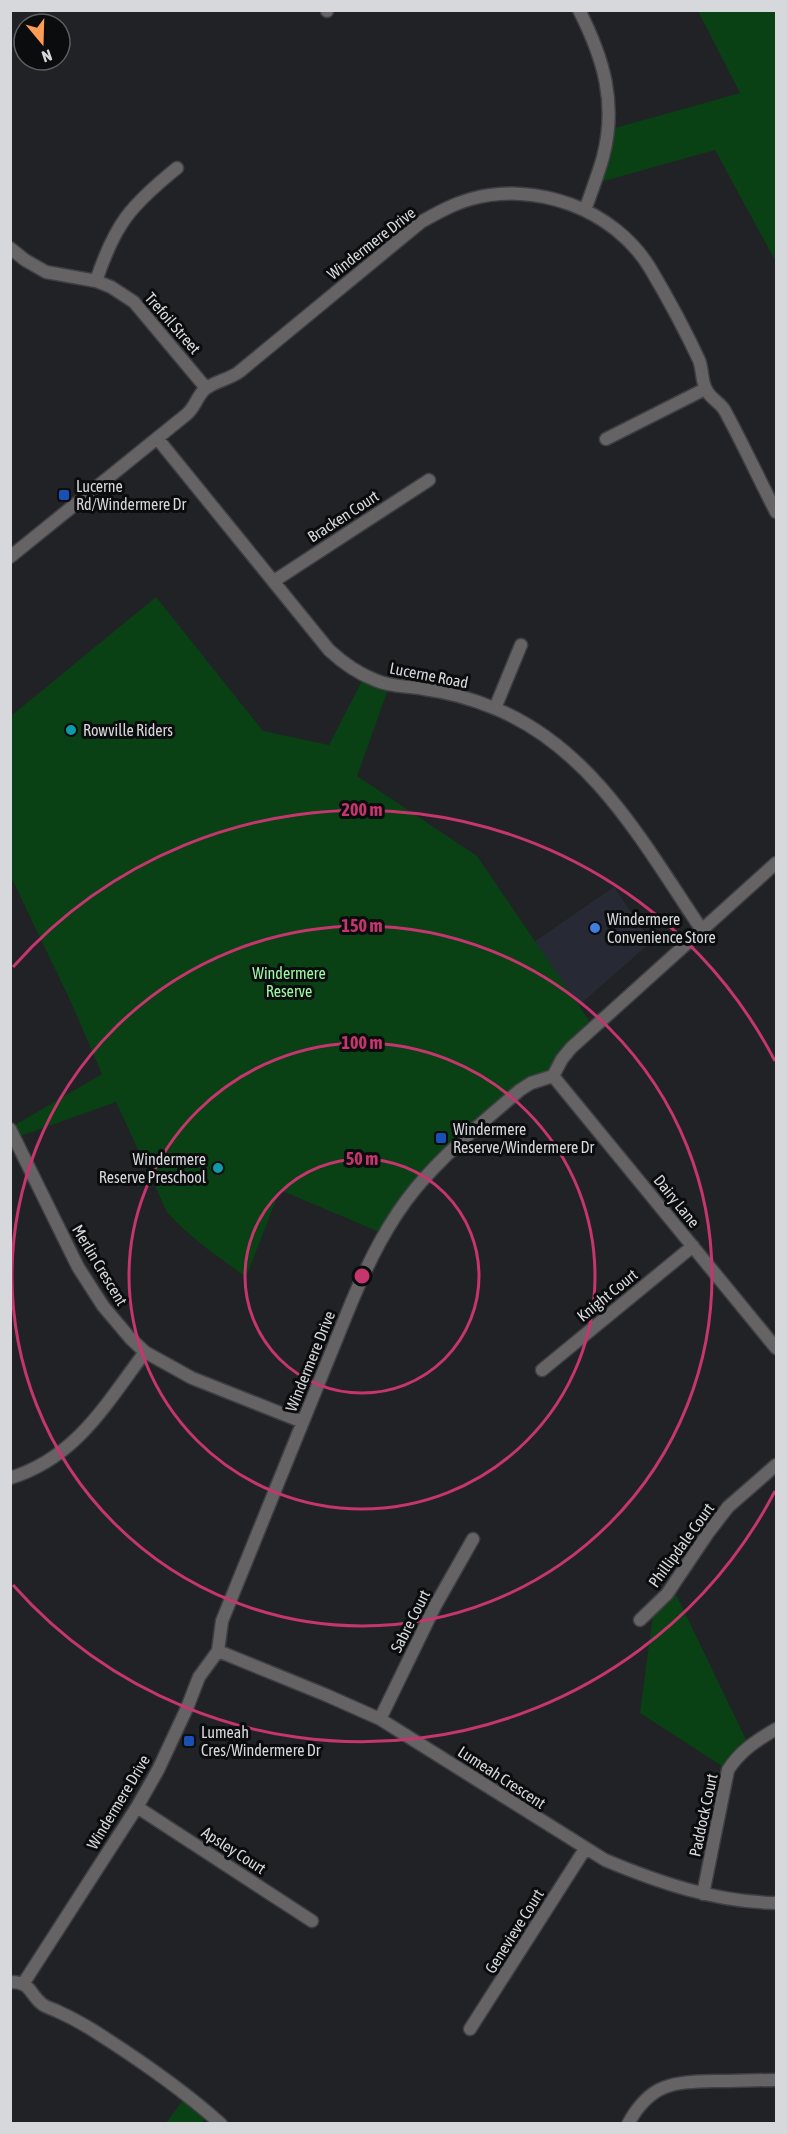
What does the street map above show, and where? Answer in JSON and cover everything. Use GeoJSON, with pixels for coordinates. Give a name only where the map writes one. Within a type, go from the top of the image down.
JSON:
{"type":"FeatureCollection","features":[{"type":"Feature","properties":{"kind":"street"},"geometry":{"type":"LineString","coordinates":[[579,10],[598,51],[609,107],[603,157],[585,210]]}},
{"type":"Feature","properties":{"kind":"street"},"geometry":{"type":"LineString","coordinates":[[96,281],[106,251],[124,217],[177,168]]}},
{"type":"Feature","properties":{"kind":"street","name":"Windermere Drive"},"geometry":{"type":"LineString","coordinates":[[206,388],[239,372],[421,222],[472,199],[505,194],[541,197],[585,210],[622,235],[644,259],[698,360],[705,389],[724,408],[777,512]]}},
{"type":"Feature","properties":{"kind":"street","name":"Trefoil Street"},"geometry":{"type":"LineString","coordinates":[[10,248],[24,260],[46,272],[96,281],[111,287],[134,302],[206,388]]}},
{"type":"Feature","properties":{"kind":"street"},"geometry":{"type":"LineString","coordinates":[[10,557],[192,410],[206,388]]}},
{"type":"Feature","properties":{"kind":"street"},"geometry":{"type":"LineString","coordinates":[[606,439],[705,389]]}},
{"type":"Feature","properties":{"kind":"street","name":"Lucerne Road"},"geometry":{"type":"LineString","coordinates":[[157,438],[330,650],[349,667],[376,681],[446,693],[495,708],[543,735],[574,759],[599,783],[623,814],[702,930]]}},
{"type":"Feature","properties":{"kind":"street","name":"Bracken Court"},"geometry":{"type":"LineString","coordinates":[[274,580],[429,480]]}},
{"type":"Feature","properties":{"kind":"street"},"geometry":{"type":"LineString","coordinates":[[495,708],[521,645]]}},
{"type":"Feature","properties":{"kind":"street"},"geometry":{"type":"LineString","coordinates":[[553,1076],[565,1054],[777,863]]}},
{"type":"Feature","properties":{"kind":"street","name":"Windermere Drive"},"geometry":{"type":"LineString","coordinates":[[221,2124],[146,2065],[82,2024],[41,2003],[31,1990],[17,1983],[137,1807],[168,1749],[199,1677],[218,1652],[222,1621],[368,1264],[401,1208],[442,1159],[497,1110],[526,1086],[553,1076]]}},
{"type":"Feature","properties":{"kind":"street","name":"Dairy Lane"},"geometry":{"type":"LineString","coordinates":[[553,1076],[777,1348]]}},
{"type":"Feature","properties":{"kind":"street","name":"Merlin Crescent"},"geometry":{"type":"LineString","coordinates":[[10,1129],[90,1287],[119,1326],[145,1352],[192,1378],[303,1422]]}},
{"type":"Feature","properties":{"kind":"street","name":"Knight Court"},"geometry":{"type":"LineString","coordinates":[[542,1370],[693,1246]]}},
{"type":"Feature","properties":{"kind":"street"},"geometry":{"type":"LineString","coordinates":[[10,1478],[50,1461],[85,1432],[145,1352]]}},
{"type":"Feature","properties":{"kind":"street","name":"Phillipdale Court"},"geometry":{"type":"LineString","coordinates":[[640,1620],[667,1594],[728,1507],[777,1465]]}},
{"type":"Feature","properties":{"kind":"street","name":"Sabre Court"},"geometry":{"type":"LineString","coordinates":[[380,1719],[435,1606],[473,1539]]}},
{"type":"Feature","properties":{"kind":"street","name":"Lumeah Crescent"},"geometry":{"type":"LineString","coordinates":[[218,1652],[380,1719],[585,1850],[643,1877],[703,1894],[777,1904]]}},
{"type":"Feature","properties":{"kind":"street","name":"Paddock Court"},"geometry":{"type":"LineString","coordinates":[[703,1894],[728,1770],[749,1746],[777,1729]]}},
{"type":"Feature","properties":{"kind":"street","name":"Apsley Court"},"geometry":{"type":"LineString","coordinates":[[137,1807],[312,1921]]}},
{"type":"Feature","properties":{"kind":"street","name":"Genevieve Court"},"geometry":{"type":"LineString","coordinates":[[470,2029],[585,1850]]}},
{"type":"Feature","properties":{"kind":"street"},"geometry":{"type":"LineString","coordinates":[[628,2124],[640,2104],[650,2095],[675,2083],[777,2080]]}},
{"type":"Feature","properties":{"kind":"shaded area"},"geometry":{"type":"Polygon","coordinates":[[[614,887],[651,942],[578,1006],[534,942],[614,887]]]}},
{"type":"Feature","properties":{"kind":"green space"},"geometry":{"type":"Polygon","coordinates":[[[698,11],[776,11],[776,262],[715,150],[593,184],[608,130],[740,93],[698,11]]]}},
{"type":"Feature","properties":{"kind":"green space","name":"Windermere Reserve"},"geometry":{"type":"Polygon","coordinates":[[[156,597],[263,731],[329,745],[365,675],[390,684],[357,776],[477,856],[594,1028],[559,1063],[456,1147],[384,1234],[280,1190],[246,1277],[194,1238],[167,1212],[116,1102],[15,1138],[10,1128],[102,1074],[70,1000],[11,877],[11,716],[156,597]]]}},
{"type":"Feature","properties":{"kind":"green space"},"geometry":{"type":"Polygon","coordinates":[[[672,1586],[749,1746],[728,1770],[640,1713],[654,1607],[672,1586]]]}},
{"type":"Feature","properties":{"kind":"green space"},"geometry":{"type":"Polygon","coordinates":[[[187,2095],[209,2113],[202,2123],[165,2124],[187,2095]]]}},
{"type":"Feature","properties":{"kind":"place","name":"Lucerne Rd/Windermere Dr"},"geometry":{"type":"Point","coordinates":[64,495]}},
{"type":"Feature","properties":{"kind":"place","name":"Rowville Riders"},"geometry":{"type":"Point","coordinates":[71,730]}},
{"type":"Feature","properties":{"kind":"place","name":"Windermere Convenience Store"},"geometry":{"type":"Point","coordinates":[595,928]}},
{"type":"Feature","properties":{"kind":"place","name":"Windermere Reserve/Windermere Dr"},"geometry":{"type":"Point","coordinates":[441,1138]}},
{"type":"Feature","properties":{"kind":"place","name":"Windermere Reserve Preschool"},"geometry":{"type":"Point","coordinates":[218,1168]}},
{"type":"Feature","properties":{"kind":"place","name":"Lumeah Cres/Windermere Dr"},"geometry":{"type":"Point","coordinates":[189,1741]}}]}
